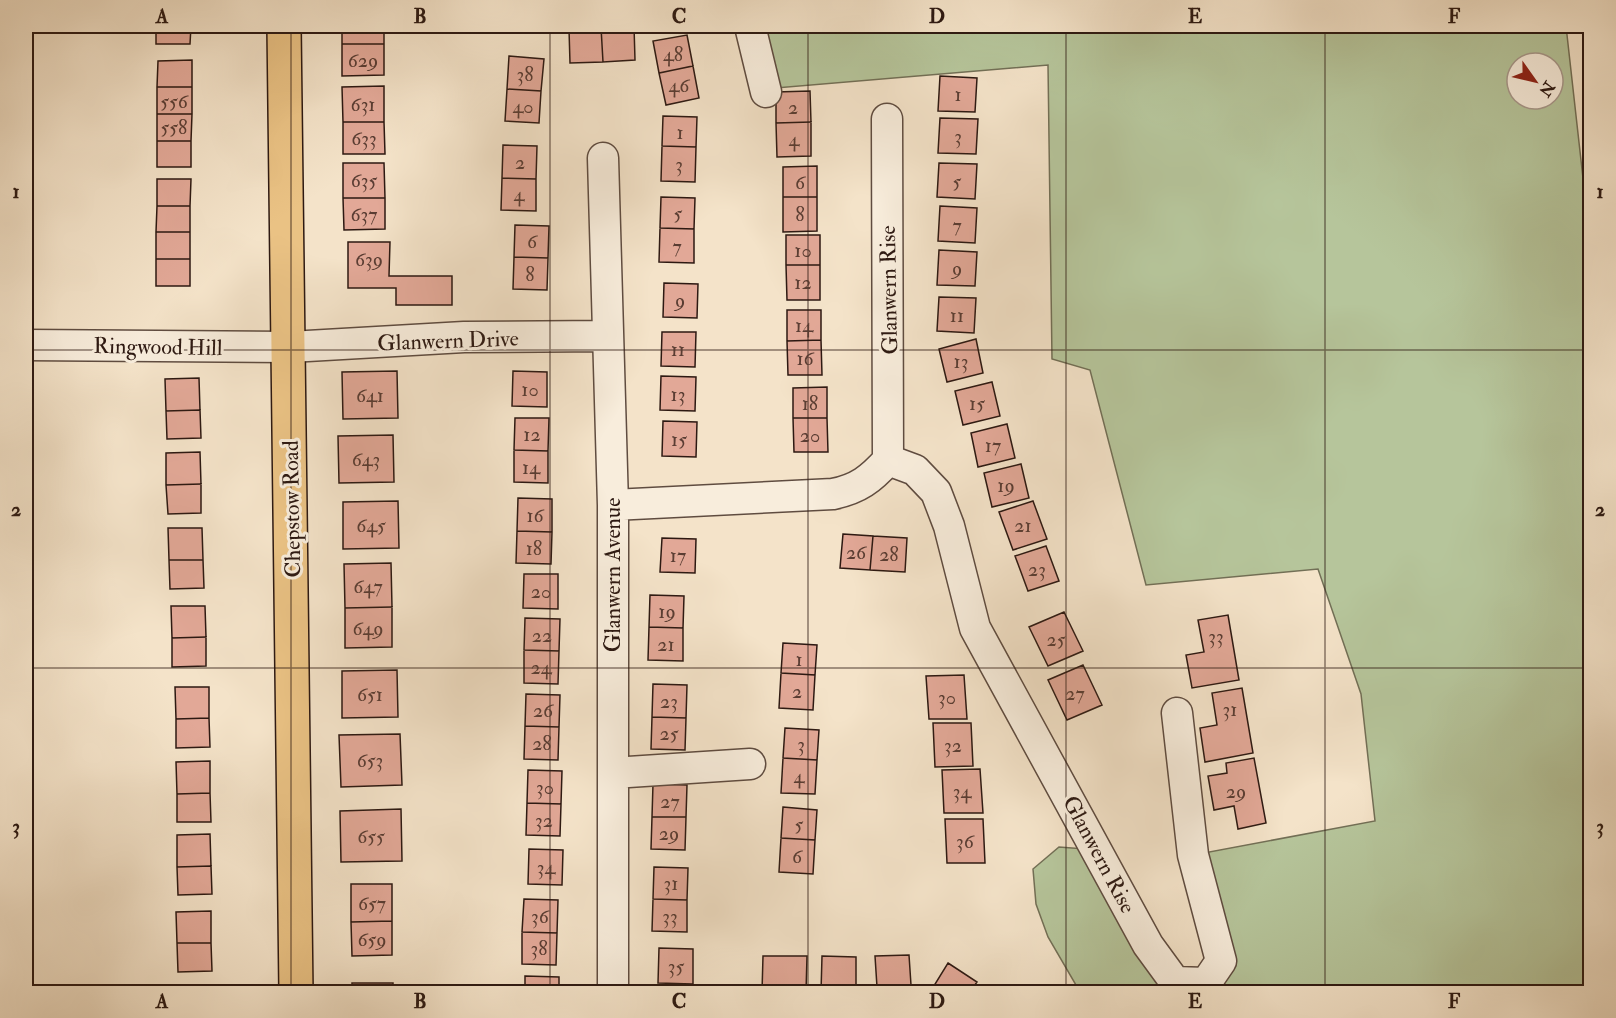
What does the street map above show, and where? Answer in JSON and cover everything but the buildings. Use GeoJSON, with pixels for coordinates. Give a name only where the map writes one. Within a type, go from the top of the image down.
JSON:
{"type":"FeatureCollection","features":[{"type":"Feature","properties":{"kind":"main road","name":"Chepstow Road"},"geometry":{"type":"LineString","coordinates":[[284,26],[290,347],[296,993]]}},
{"type":"Feature","properties":{"kind":"street"},"geometry":{"type":"LineString","coordinates":[[750,26],[766,92]]}},
{"type":"Feature","properties":{"kind":"street","name":"Glanwern Rise"},"geometry":{"type":"LineString","coordinates":[[887,119],[888,460],[915,470],[936,492],[949,526],[975,628],[1148,945],[1175,982],[1206,983],[1221,961],[1193,855],[1177,713]]}},
{"type":"Feature","properties":{"kind":"street","name":"Glanwern Avenue"},"geometry":{"type":"LineString","coordinates":[[603,158],[606,336],[613,505],[613,993]]}},
{"type":"Feature","properties":{"kind":"street","name":"Glanwern Drive"},"geometry":{"type":"LineString","coordinates":[[290,347],[464,337],[606,336]]}},
{"type":"Feature","properties":{"kind":"street","name":"Ringwood Hill"},"geometry":{"type":"LineString","coordinates":[[26,345],[290,347]]}},
{"type":"Feature","properties":{"kind":"street"},"geometry":{"type":"LineString","coordinates":[[613,505],[833,494],[855,489],[888,460]]}},
{"type":"Feature","properties":{"kind":"street"},"geometry":{"type":"LineString","coordinates":[[613,773],[750,764]]}},
{"type":"Feature","properties":{"kind":"green space"},"geometry":{"type":"Polygon","coordinates":[[[26,26],[28,26],[32,315],[26,316],[26,26]]]}},
{"type":"Feature","properties":{"kind":"green space"},"geometry":{"type":"Polygon","coordinates":[[[748,26],[1566,26],[1590,241],[1590,992],[1080,992],[1048,937],[1036,904],[1033,869],[1059,847],[1098,850],[1175,982],[1221,961],[1193,855],[1375,821],[1361,694],[1318,569],[1146,585],[1090,370],[1052,359],[1048,65],[764,89],[748,26]]]}}]}
